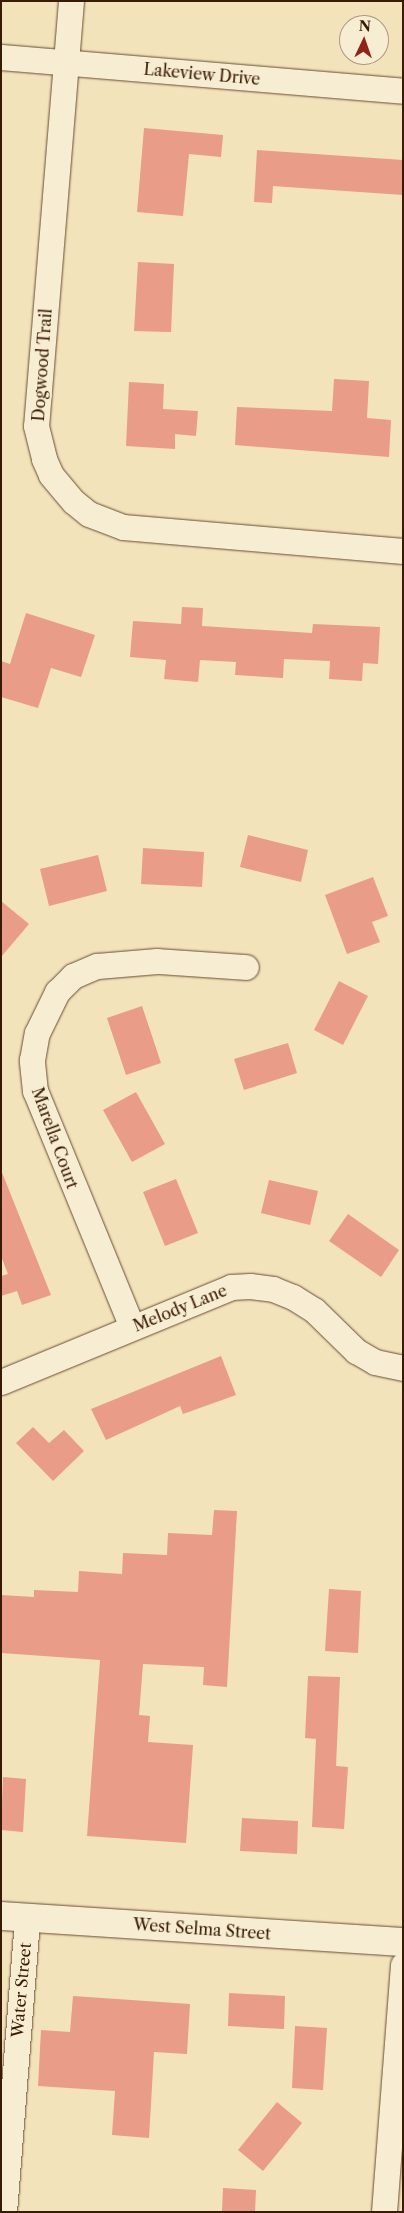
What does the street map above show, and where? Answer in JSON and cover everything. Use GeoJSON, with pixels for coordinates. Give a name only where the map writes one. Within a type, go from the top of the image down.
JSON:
{"type":"FeatureCollection","features":[{"type":"Feature","properties":{"kind":"street","name":"Dogwood Trail"},"geometry":{"type":"LineString","coordinates":[[71,1],[36,426],[44,460],[51,475],[67,496],[89,514],[123,527],[403,551]]}},
{"type":"Feature","properties":{"kind":"street","name":"Lakeview Drive"},"geometry":{"type":"LineString","coordinates":[[1,57],[403,91]]}},
{"type":"Feature","properties":{"kind":"street","name":"Marella Court"},"geometry":{"type":"LineString","coordinates":[[132,1327],[35,1091],[32,1060],[37,1033],[57,992],[73,976],[97,966],[157,961],[246,967]]}},
{"type":"Feature","properties":{"kind":"street","name":"Melody Lane"},"geometry":{"type":"LineString","coordinates":[[1,1382],[231,1287],[273,1289],[314,1310],[356,1351],[375,1362],[403,1368]]}},
{"type":"Feature","properties":{"kind":"street","name":"West Selma Street"},"geometry":{"type":"LineString","coordinates":[[14,1917],[403,1942]]}},
{"type":"Feature","properties":{"kind":"street","name":"Water Street"},"geometry":{"type":"LineString","coordinates":[[4,2212],[14,1917]]}},
{"type":"Feature","properties":{"kind":"street"},"geometry":{"type":"LineString","coordinates":[[384,2212],[403,1965]]}},
{"type":"Feature","properties":{"kind":"building"},"geometry":{"type":"Polygon","coordinates":[[[144,128],[223,135],[221,157],[189,154],[183,216],[137,212],[144,128]]]}},
{"type":"Feature","properties":{"kind":"building"},"geometry":{"type":"Polygon","coordinates":[[[257,150],[403,160],[403,195],[273,186],[272,203],[254,202],[257,150]]]}},
{"type":"Feature","properties":{"kind":"building"},"geometry":{"type":"Polygon","coordinates":[[[138,262],[174,264],[171,332],[134,331],[138,262]]]}},
{"type":"Feature","properties":{"kind":"building"},"geometry":{"type":"Polygon","coordinates":[[[334,379],[369,381],[367,418],[391,420],[389,457],[235,445],[237,407],[332,411],[334,379]]]}},
{"type":"Feature","properties":{"kind":"building"},"geometry":{"type":"Polygon","coordinates":[[[129,382],[164,384],[163,409],[198,411],[196,436],[175,434],[175,449],[126,446],[129,382]]]}},
{"type":"Feature","properties":{"kind":"building"},"geometry":{"type":"Polygon","coordinates":[[[182,607],[203,608],[202,626],[312,633],[313,624],[380,627],[378,664],[363,663],[362,681],[329,679],[330,661],[284,659],[283,678],[235,675],[236,662],[200,660],[198,682],[164,679],[166,660],[130,657],[133,621],[181,624],[182,607]]]}},
{"type":"Feature","properties":{"kind":"building"},"geometry":{"type":"Polygon","coordinates":[[[26,613],[95,635],[81,677],[51,668],[38,708],[1,697],[1,661],[10,664],[26,613]]]}},
{"type":"Feature","properties":{"kind":"building"},"geometry":{"type":"Polygon","coordinates":[[[248,835],[308,850],[301,882],[240,867],[248,835]]]}},
{"type":"Feature","properties":{"kind":"building"},"geometry":{"type":"Polygon","coordinates":[[[143,848],[204,852],[202,887],[141,884],[143,848]]]}},
{"type":"Feature","properties":{"kind":"building"},"geometry":{"type":"Polygon","coordinates":[[[98,855],[107,891],[49,906],[40,869],[98,855]]]}},
{"type":"Feature","properties":{"kind":"building"},"geometry":{"type":"Polygon","coordinates":[[[373,877],[388,916],[372,922],[380,942],[347,954],[325,895],[373,877]]]}},
{"type":"Feature","properties":{"kind":"building"},"geometry":{"type":"Polygon","coordinates":[[[1,901],[29,924],[1,957],[1,901]]]}},
{"type":"Feature","properties":{"kind":"building"},"geometry":{"type":"Polygon","coordinates":[[[339,981],[368,996],[343,1045],[314,1030],[339,981]]]}},
{"type":"Feature","properties":{"kind":"building"},"geometry":{"type":"Polygon","coordinates":[[[142,1006],[161,1063],[126,1075],[107,1018],[142,1006]]]}},
{"type":"Feature","properties":{"kind":"building"},"geometry":{"type":"Polygon","coordinates":[[[288,1043],[297,1073],[244,1090],[234,1059],[288,1043]]]}},
{"type":"Feature","properties":{"kind":"building"},"geometry":{"type":"Polygon","coordinates":[[[136,1092],[165,1144],[132,1162],[103,1110],[136,1092]]]}},
{"type":"Feature","properties":{"kind":"building"},"geometry":{"type":"Polygon","coordinates":[[[1,1170],[51,1295],[22,1305],[17,1291],[1,1296],[1,1276],[8,1274],[1,1256],[1,1170]]]}},
{"type":"Feature","properties":{"kind":"building"},"geometry":{"type":"Polygon","coordinates":[[[176,1179],[198,1233],[165,1246],[143,1192],[176,1179]]]}},
{"type":"Feature","properties":{"kind":"building"},"geometry":{"type":"Polygon","coordinates":[[[269,1180],[318,1191],[310,1225],[261,1213],[269,1180]]]}},
{"type":"Feature","properties":{"kind":"building"},"geometry":{"type":"Polygon","coordinates":[[[348,1214],[399,1250],[381,1277],[329,1241],[348,1214]]]}},
{"type":"Feature","properties":{"kind":"building"},"geometry":{"type":"Polygon","coordinates":[[[221,1356],[236,1395],[183,1414],[180,1406],[106,1440],[91,1409],[221,1356]]]}},
{"type":"Feature","properties":{"kind":"building"},"geometry":{"type":"Polygon","coordinates":[[[33,1427],[49,1443],[64,1430],[84,1451],[53,1481],[16,1443],[33,1427]]]}},
{"type":"Feature","properties":{"kind":"building"},"geometry":{"type":"Polygon","coordinates":[[[214,1510],[237,1511],[227,1687],[203,1685],[204,1667],[143,1664],[139,1715],[150,1716],[148,1742],[193,1745],[186,1843],[87,1836],[100,1660],[1,1653],[1,1595],[34,1597],[34,1590],[78,1592],[79,1571],[122,1574],[123,1553],[167,1555],[168,1533],[212,1535],[214,1510]]]}},
{"type":"Feature","properties":{"kind":"building"},"geometry":{"type":"Polygon","coordinates":[[[329,1589],[361,1591],[358,1653],[325,1651],[329,1589]]]}},
{"type":"Feature","properties":{"kind":"building"},"geometry":{"type":"Polygon","coordinates":[[[308,1676],[340,1677],[336,1766],[348,1767],[344,1829],[312,1827],[316,1739],[305,1738],[308,1676]]]}},
{"type":"Feature","properties":{"kind":"building"},"geometry":{"type":"Polygon","coordinates":[[[3,1777],[26,1779],[23,1832],[1,1830],[3,1777]]]}},
{"type":"Feature","properties":{"kind":"building"},"geometry":{"type":"Polygon","coordinates":[[[242,1818],[298,1821],[297,1854],[240,1851],[242,1818]]]}},
{"type":"Feature","properties":{"kind":"building"},"geometry":{"type":"Polygon","coordinates":[[[229,1993],[285,1996],[284,2029],[228,2026],[229,1993]]]}},
{"type":"Feature","properties":{"kind":"building"},"geometry":{"type":"Polygon","coordinates":[[[73,1996],[190,2004],[187,2054],[154,2052],[149,2138],[112,2135],[115,2091],[38,2086],[41,2030],[70,2032],[73,1996]]]}},
{"type":"Feature","properties":{"kind":"building"},"geometry":{"type":"Polygon","coordinates":[[[295,2026],[327,2028],[323,2090],[292,2088],[295,2026]]]}},
{"type":"Feature","properties":{"kind":"building"},"geometry":{"type":"Polygon","coordinates":[[[277,2102],[302,2123],[263,2171],[238,2150],[277,2102]]]}},
{"type":"Feature","properties":{"kind":"building"},"geometry":{"type":"Polygon","coordinates":[[[223,2188],[256,2190],[255,2212],[222,2212],[223,2188]]]}}]}
